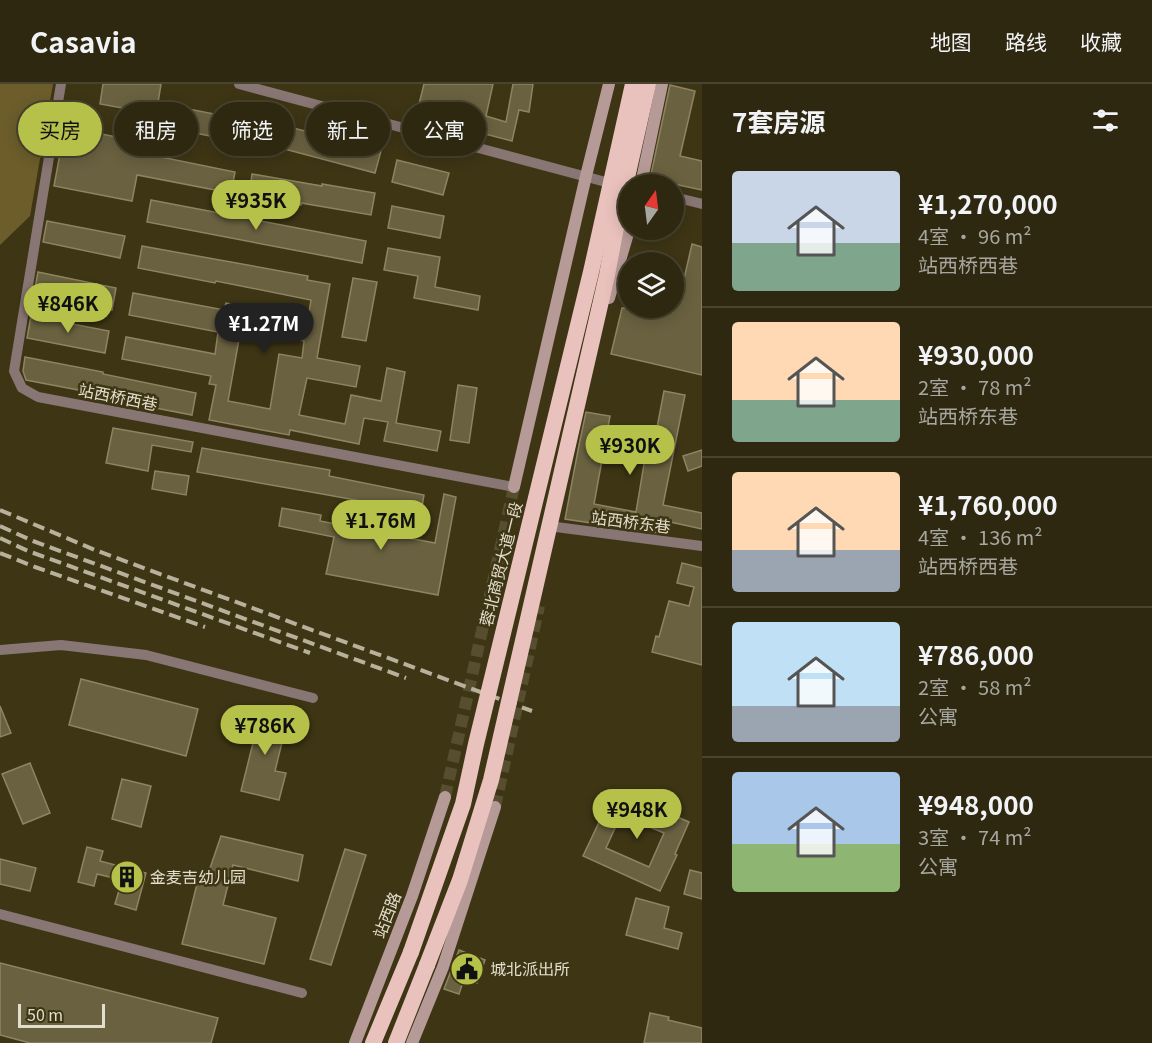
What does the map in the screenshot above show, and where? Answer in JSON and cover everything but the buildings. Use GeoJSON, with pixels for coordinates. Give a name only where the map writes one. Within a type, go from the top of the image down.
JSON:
{"type":"FeatureCollection","features":[{"type":"Feature","properties":{"kind":"highway","name":"蓉北商贸大道一段"},"geometry":{"type":"LineString","coordinates":[[373,1043],[411,952],[463,804],[478,733],[591,272],[633,84]]}},
{"type":"Feature","properties":{"kind":"highway"},"geometry":{"type":"LineString","coordinates":[[633,174],[648,84]]}},
{"type":"Feature","properties":{"kind":"highway"},"geometry":{"type":"LineString","coordinates":[[396,1043],[460,880],[491,780],[618,234]]}},
{"type":"Feature","properties":{"kind":"main road","name":"蓉北商贸大道一段"},"geometry":{"type":"LineString","coordinates":[[514,487],[609,84]]}},
{"type":"Feature","properties":{"kind":"main road"},"geometry":{"type":"LineString","coordinates":[[635,174],[663,84]]}},
{"type":"Feature","properties":{"kind":"main road"},"geometry":{"type":"LineString","coordinates":[[556,527],[592,359],[625,240]]}},
{"type":"Feature","properties":{"kind":"main road","name":"站西路"},"geometry":{"type":"LineString","coordinates":[[355,1043],[412,896],[445,796]]}},
{"type":"Feature","properties":{"kind":"main road"},"geometry":{"type":"LineString","coordinates":[[412,1043],[443,967],[495,807]]}},
{"type":"Feature","properties":{"kind":"street","name":"站西桥西巷"},"geometry":{"type":"LineString","coordinates":[[61,84],[14,371],[22,388],[38,397],[514,487]]}},
{"type":"Feature","properties":{"kind":"street"},"geometry":{"type":"LineString","coordinates":[[239,84],[618,183]]}},
{"type":"Feature","properties":{"kind":"street"},"geometry":{"type":"LineString","coordinates":[[684,200],[702,204]]}},
{"type":"Feature","properties":{"kind":"street","name":"站西桥东巷"},"geometry":{"type":"LineString","coordinates":[[556,527],[702,546]]}},
{"type":"Feature","properties":{"kind":"street"},"geometry":{"type":"LineString","coordinates":[[0,650],[61,645],[146,655],[314,698]]}},
{"type":"Feature","properties":{"kind":"street"},"geometry":{"type":"LineString","coordinates":[[0,914],[302,993]]}},
{"type":"Feature","properties":{"kind":"shaded area"},"geometry":{"type":"Polygon","coordinates":[[[0,84],[53,84],[50,102],[18,102],[18,156],[40,156],[30,216],[0,245],[0,84]]]}},
{"type":"Feature","properties":{"kind":"tunnel"},"geometry":{"type":"LineString","coordinates":[[445,797],[514,487]]}},
{"type":"Feature","properties":{"kind":"tunnel"},"geometry":{"type":"LineString","coordinates":[[495,807],[539,606]]}},
{"type":"Feature","properties":{"kind":"railway"},"geometry":{"type":"LineString","coordinates":[[0,510],[95,550],[532,711]]}},
{"type":"Feature","properties":{"kind":"railway"},"geometry":{"type":"LineString","coordinates":[[0,526],[33,541],[406,678]]}},
{"type":"Feature","properties":{"kind":"railway"},"geometry":{"type":"LineString","coordinates":[[0,538],[28,551],[310,653]]}},
{"type":"Feature","properties":{"kind":"railway"},"geometry":{"type":"LineString","coordinates":[[0,553],[205,627]]}},
{"type":"Feature","properties":{"kind":"place","name":"金麦吉幼儿园"},"geometry":{"type":"Point","coordinates":[127,877]}},
{"type":"Feature","properties":{"kind":"place","name":"城北派出所"},"geometry":{"type":"Point","coordinates":[467,969]}}]}
